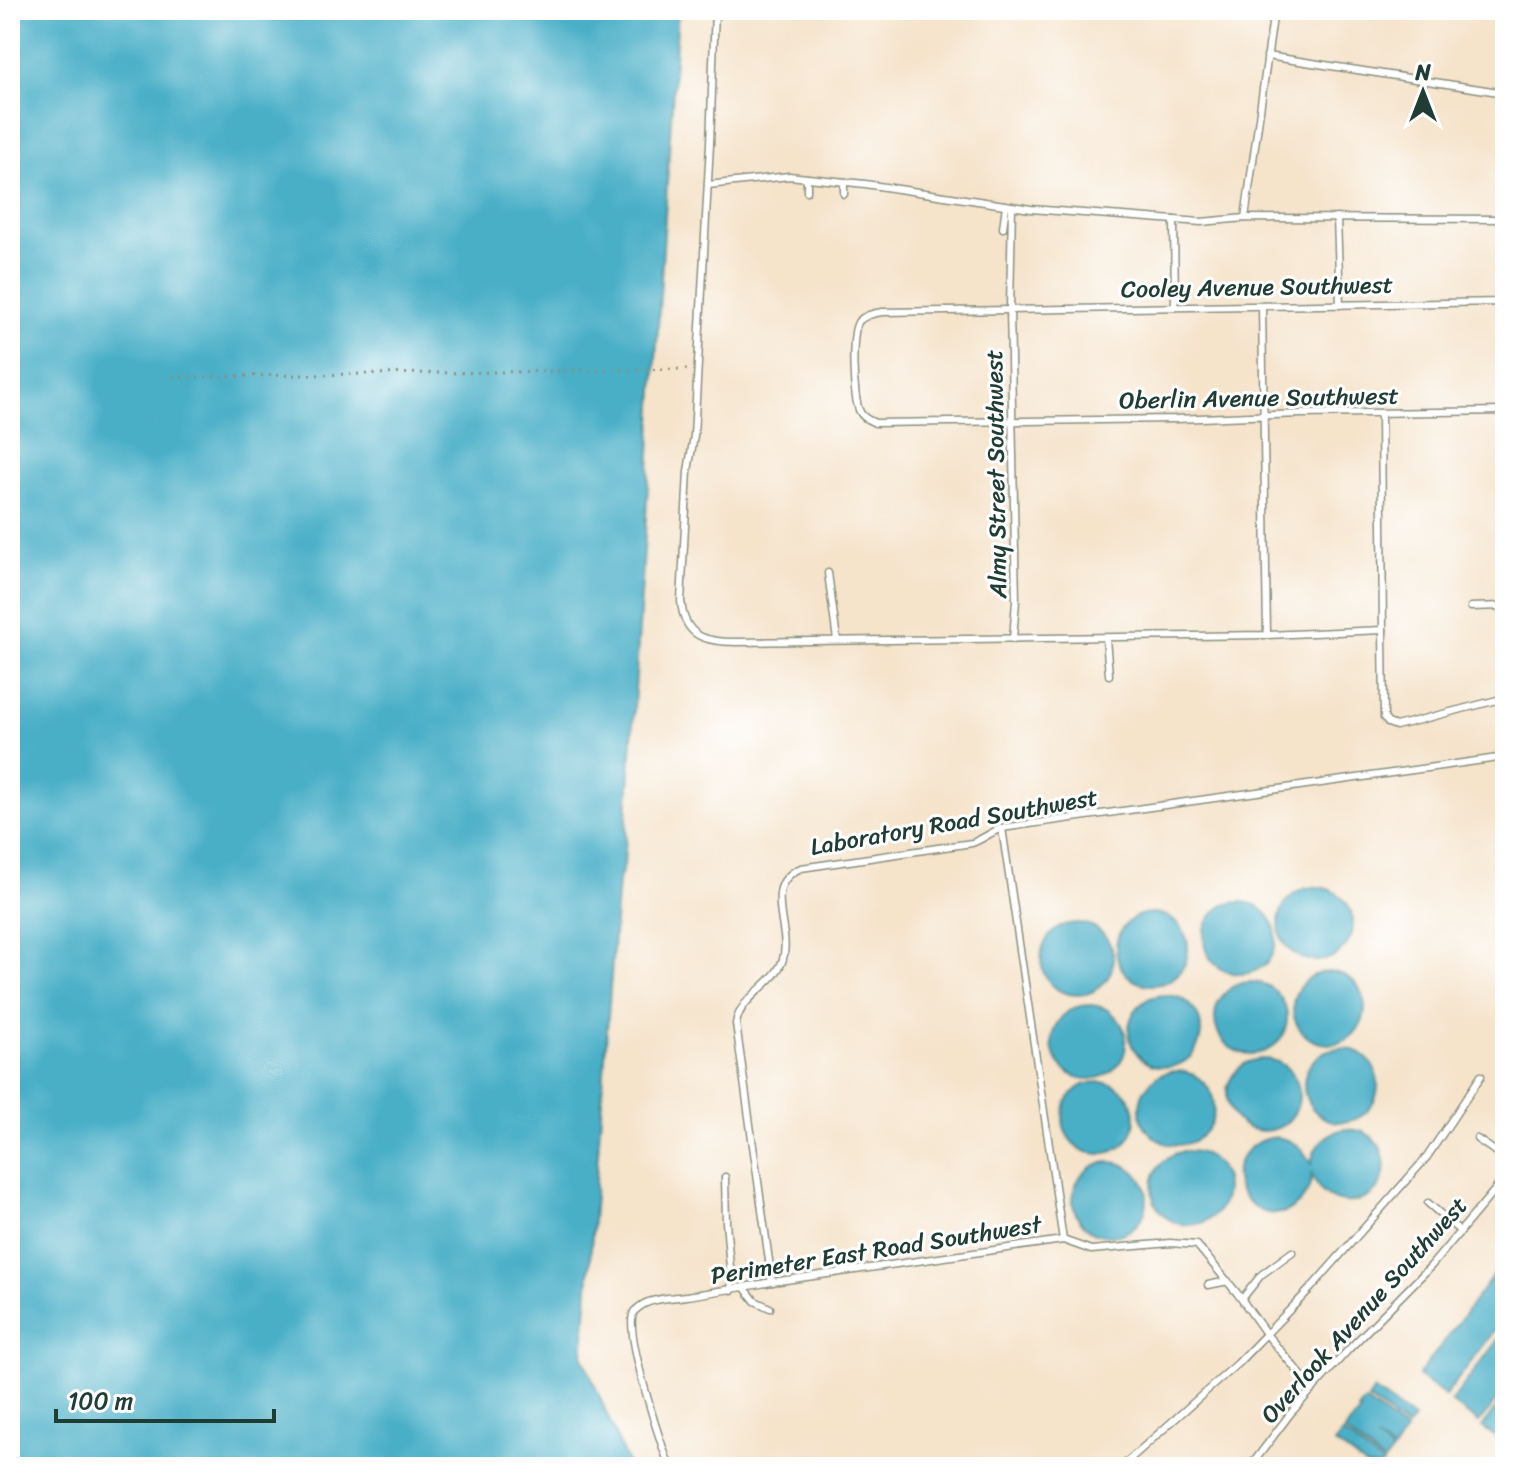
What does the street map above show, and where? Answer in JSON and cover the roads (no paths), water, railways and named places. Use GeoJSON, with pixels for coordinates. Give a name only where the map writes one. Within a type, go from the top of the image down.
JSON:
{"type":"FeatureCollection","features":[{"type":"Feature","properties":{"kind":"lane"},"geometry":{"type":"LineString","coordinates":[[715,10],[694,436],[688,471],[681,601],[686,624],[693,632],[714,642],[791,644],[837,640],[1106,638],[1383,630]]}},
{"type":"Feature","properties":{"kind":"lane"},"geometry":{"type":"LineString","coordinates":[[1245,218],[1274,10]]}},
{"type":"Feature","properties":{"kind":"lane"},"geometry":{"type":"LineString","coordinates":[[1267,56],[1505,93]]}},
{"type":"Feature","properties":{"kind":"lane"},"geometry":{"type":"LineString","coordinates":[[708,185],[789,176],[1009,206],[1201,222],[1245,218],[1505,219]]}},
{"type":"Feature","properties":{"kind":"lane"},"geometry":{"type":"LineString","coordinates":[[807,178],[807,191]]}},
{"type":"Feature","properties":{"kind":"lane"},"geometry":{"type":"LineString","coordinates":[[844,182],[844,194]]}},
{"type":"Feature","properties":{"kind":"lane"},"geometry":{"type":"LineString","coordinates":[[884,198],[885,187]]}},
{"type":"Feature","properties":{"kind":"lane"},"geometry":{"type":"LineString","coordinates":[[1003,228],[1009,206]]}},
{"type":"Feature","properties":{"kind":"lane","name":"Almy Street Southwest"},"geometry":{"type":"LineString","coordinates":[[1009,206],[1016,601],[1013,639]]}},
{"type":"Feature","properties":{"kind":"lane"},"geometry":{"type":"LineString","coordinates":[[1337,218],[1340,305]]}},
{"type":"Feature","properties":{"kind":"lane"},"geometry":{"type":"LineString","coordinates":[[1174,220],[1175,307]]}},
{"type":"Feature","properties":{"kind":"lane","name":"Cooley Avenue Southwest"},"geometry":{"type":"LineString","coordinates":[[1014,421],[869,421],[860,413],[855,398],[855,330],[859,322],[871,314],[882,312],[1505,302]]}},
{"type":"Feature","properties":{"kind":"lane"},"geometry":{"type":"LineString","coordinates":[[1262,306],[1267,635]]}},
{"type":"Feature","properties":{"kind":"lane","name":"Oberlin Avenue Southwest"},"geometry":{"type":"LineString","coordinates":[[1014,421],[1505,411]]}},
{"type":"Feature","properties":{"kind":"lane"},"geometry":{"type":"LineString","coordinates":[[1381,413],[1384,718],[1396,726],[1505,698]]}},
{"type":"Feature","properties":{"kind":"lane"},"geometry":{"type":"LineString","coordinates":[[828,573],[837,640]]}},
{"type":"Feature","properties":{"kind":"lane"},"geometry":{"type":"LineString","coordinates":[[1471,607],[1505,606]]}},
{"type":"Feature","properties":{"kind":"lane"},"geometry":{"type":"LineString","coordinates":[[1106,638],[1109,675]]}},
{"type":"Feature","properties":{"kind":"lane","name":"Laboratory Road Southwest"},"geometry":{"type":"LineString","coordinates":[[772,1282],[736,1024],[742,1008],[771,979],[783,961],[779,892],[792,872],[801,868],[972,843],[1002,828],[1505,757]]}},
{"type":"Feature","properties":{"kind":"lane"},"geometry":{"type":"LineString","coordinates":[[1002,828],[1063,1240]]}},
{"type":"Feature","properties":{"kind":"lane"},"geometry":{"type":"LineString","coordinates":[[1121,1467],[1267,1335],[1414,1173],[1481,1076]]}},
{"type":"Feature","properties":{"kind":"lane"},"geometry":{"type":"LineString","coordinates":[[1477,1139],[1505,1158]]}},
{"type":"Feature","properties":{"kind":"lane"},"geometry":{"type":"LineString","coordinates":[[725,1177],[732,1290]]}},
{"type":"Feature","properties":{"kind":"lane","name":"Overlook Avenue Southwest"},"geometry":{"type":"LineString","coordinates":[[1250,1467],[1313,1389],[1406,1293],[1505,1178]]}},
{"type":"Feature","properties":{"kind":"lane"},"geometry":{"type":"LineString","coordinates":[[1428,1203],[1461,1232]]}},
{"type":"Feature","properties":{"kind":"lane","name":"Perimeter East Road Southwest"},"geometry":{"type":"LineString","coordinates":[[670,1467],[645,1388],[632,1333],[634,1311],[646,1302],[1063,1240],[1091,1250],[1170,1243],[1197,1245],[1313,1389]]}},
{"type":"Feature","properties":{"kind":"lane"},"geometry":{"type":"LineString","coordinates":[[1242,1299],[1261,1275],[1292,1252]]}},
{"type":"Feature","properties":{"kind":"lane"},"geometry":{"type":"LineString","coordinates":[[1208,1285],[1228,1281]]}},
{"type":"Feature","properties":{"kind":"lane"},"geometry":{"type":"LineString","coordinates":[[744,1287],[755,1301],[770,1308]]}},
{"type":"Feature","properties":{"kind":"water"},"geometry":{"type":"Polygon","coordinates":[[[10,10],[678,10],[624,866],[618,881],[583,1357],[629,1467],[10,1467],[10,10]]]}},
{"type":"Feature","properties":{"kind":"water"},"geometry":{"type":"Polygon","coordinates":[[[1316,887],[1337,893],[1347,903],[1353,924],[1347,945],[1337,955],[1316,961],[1295,955],[1285,945],[1279,924],[1285,903],[1295,893],[1316,887]]]}},
{"type":"Feature","properties":{"kind":"water"},"geometry":{"type":"Polygon","coordinates":[[[1240,902],[1260,908],[1270,918],[1276,938],[1270,958],[1260,968],[1240,974],[1220,968],[1210,958],[1204,938],[1210,918],[1220,908],[1240,902]]]}},
{"type":"Feature","properties":{"kind":"water"},"geometry":{"type":"Polygon","coordinates":[[[1152,913],[1178,923],[1188,949],[1178,975],[1152,985],[1126,975],[1116,949],[1126,923],[1152,913]]]}},
{"type":"Feature","properties":{"kind":"water"},"geometry":{"type":"Polygon","coordinates":[[[1077,923],[1097,929],[1107,939],[1113,959],[1107,979],[1097,989],[1077,995],[1057,989],[1047,979],[1041,959],[1047,939],[1057,929],[1077,923]]]}},
{"type":"Feature","properties":{"kind":"water"},"geometry":{"type":"Polygon","coordinates":[[[1329,972],[1349,978],[1359,988],[1365,1008],[1359,1028],[1349,1038],[1329,1044],[1309,1038],[1299,1028],[1293,1008],[1299,988],[1309,978],[1329,972]]]}},
{"type":"Feature","properties":{"kind":"water"},"geometry":{"type":"Polygon","coordinates":[[[1258,982],[1277,992],[1285,1004],[1285,1032],[1277,1044],[1265,1052],[1244,1054],[1225,1044],[1217,1032],[1215,1011],[1225,992],[1237,984],[1258,982]]]}},
{"type":"Feature","properties":{"kind":"water"},"geometry":{"type":"Polygon","coordinates":[[[1172,995],[1191,1005],[1199,1017],[1199,1045],[1191,1057],[1179,1065],[1158,1067],[1139,1057],[1131,1045],[1129,1024],[1139,1005],[1151,997],[1172,995]]]}},
{"type":"Feature","properties":{"kind":"water"},"geometry":{"type":"Polygon","coordinates":[[[1089,1005],[1103,1008],[1115,1016],[1123,1028],[1126,1042],[1123,1056],[1115,1068],[1103,1076],[1089,1079],[1075,1076],[1063,1068],[1055,1056],[1052,1042],[1055,1028],[1063,1016],[1075,1008],[1089,1005]]]}},
{"type":"Feature","properties":{"kind":"water"},"geometry":{"type":"Polygon","coordinates":[[[1341,1048],[1355,1051],[1367,1059],[1375,1071],[1378,1085],[1375,1099],[1367,1111],[1355,1119],[1341,1122],[1327,1119],[1315,1111],[1307,1099],[1304,1085],[1307,1071],[1315,1059],[1327,1051],[1341,1048]]]}},
{"type":"Feature","properties":{"kind":"water"},"geometry":{"type":"Polygon","coordinates":[[[1270,1059],[1289,1069],[1297,1081],[1297,1109],[1289,1121],[1277,1129],[1256,1131],[1237,1121],[1229,1109],[1227,1088],[1237,1069],[1249,1061],[1270,1059]]]}},
{"type":"Feature","properties":{"kind":"water"},"geometry":{"type":"Polygon","coordinates":[[[1170,1071],[1184,1071],[1198,1077],[1208,1087],[1214,1108],[1208,1129],[1198,1139],[1184,1145],[1170,1145],[1156,1139],[1146,1129],[1140,1115],[1140,1101],[1146,1087],[1156,1077],[1170,1071]]]}},
{"type":"Feature","properties":{"kind":"water"},"geometry":{"type":"Polygon","coordinates":[[[1106,1082],[1125,1092],[1133,1104],[1133,1132],[1125,1144],[1113,1152],[1092,1154],[1073,1144],[1065,1132],[1063,1111],[1073,1092],[1085,1084],[1106,1082]]]}},
{"type":"Feature","properties":{"kind":"water"},"geometry":{"type":"Polygon","coordinates":[[[1345,1129],[1361,1131],[1371,1137],[1384,1158],[1384,1175],[1370,1196],[1354,1202],[1337,1201],[1322,1192],[1312,1174],[1308,1190],[1299,1203],[1286,1212],[1268,1213],[1252,1205],[1237,1186],[1236,1170],[1242,1156],[1253,1145],[1267,1139],[1283,1138],[1298,1146],[1311,1164],[1322,1141],[1332,1133],[1345,1129]]]}},
{"type":"Feature","properties":{"kind":"water"},"geometry":{"type":"Polygon","coordinates":[[[1182,1151],[1196,1151],[1210,1157],[1220,1167],[1226,1188],[1220,1209],[1210,1219],[1196,1225],[1182,1225],[1168,1219],[1158,1209],[1152,1195],[1152,1181],[1158,1167],[1168,1157],[1182,1151]]]}},
{"type":"Feature","properties":{"kind":"water"},"geometry":{"type":"Polygon","coordinates":[[[1110,1162],[1131,1168],[1141,1178],[1147,1199],[1141,1220],[1131,1230],[1110,1236],[1089,1230],[1079,1220],[1073,1199],[1079,1178],[1089,1168],[1110,1162]]]}},
{"type":"Feature","properties":{"kind":"water"},"geometry":{"type":"Polygon","coordinates":[[[1505,1260],[1505,1317],[1445,1396],[1418,1376],[1505,1260]]]}},
{"type":"Feature","properties":{"kind":"water"},"geometry":{"type":"Polygon","coordinates":[[[1505,1330],[1505,1389],[1479,1423],[1451,1402],[1505,1330]]]}},
{"type":"Feature","properties":{"kind":"water"},"geometry":{"type":"Polygon","coordinates":[[[1374,1390],[1414,1419],[1407,1428],[1368,1399],[1374,1390]]]}},
{"type":"Feature","properties":{"kind":"water"},"geometry":{"type":"Polygon","coordinates":[[[1505,1396],[1505,1444],[1482,1427],[1505,1396]]]}},
{"type":"Feature","properties":{"kind":"water"},"geometry":{"type":"Polygon","coordinates":[[[1365,1401],[1406,1431],[1393,1451],[1376,1439],[1392,1452],[1384,1462],[1344,1431],[1365,1401]]]}},
{"type":"Feature","properties":{"kind":"water"},"geometry":{"type":"Polygon","coordinates":[[[1342,1433],[1383,1464],[1367,1467],[1335,1443],[1342,1433]]]}}]}
